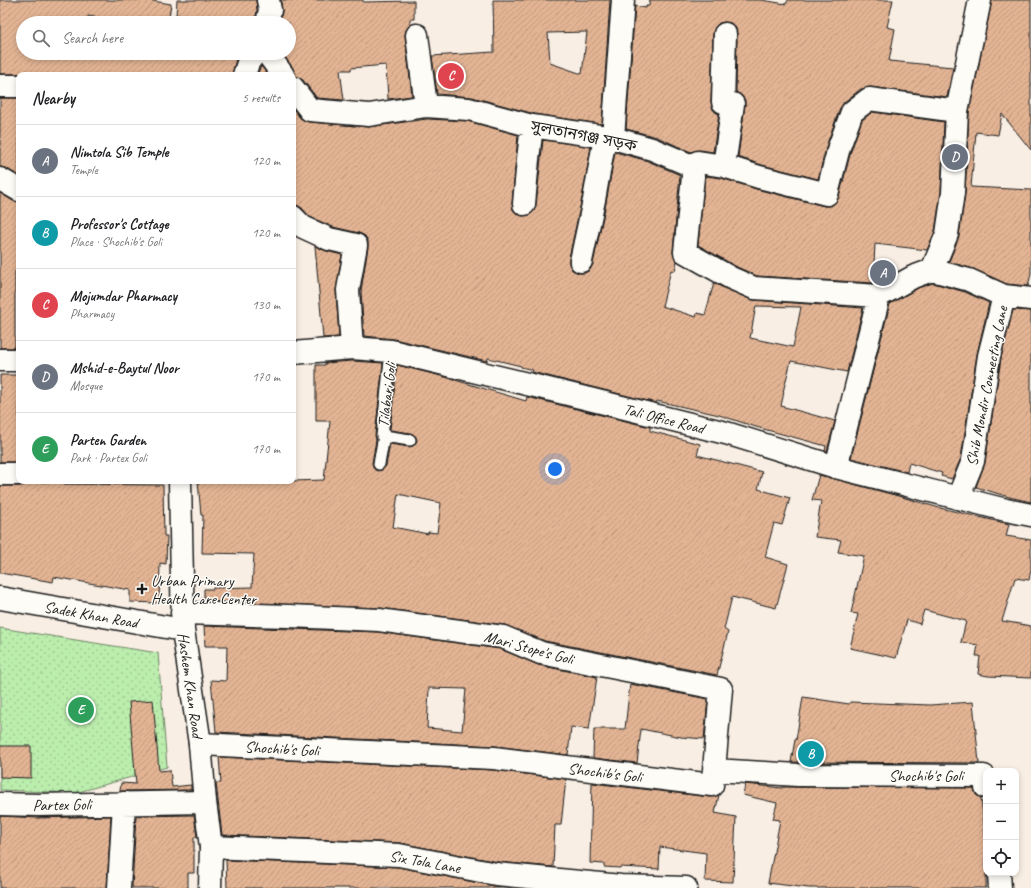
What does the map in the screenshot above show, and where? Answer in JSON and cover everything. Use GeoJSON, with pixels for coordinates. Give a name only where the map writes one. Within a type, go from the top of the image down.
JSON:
{"type":"FeatureCollection","features":[{"type":"Feature","properties":{"kind":"street"},"geometry":{"type":"LineString","coordinates":[[268,0],[270,10],[269,16]]}},
{"type":"Feature","properties":{"kind":"street"},"geometry":{"type":"LineString","coordinates":[[581,261],[609,138],[623,0]]}},
{"type":"Feature","properties":{"kind":"street"},"geometry":{"type":"LineString","coordinates":[[932,270],[946,234],[953,193],[957,111],[980,0]]}},
{"type":"Feature","properties":{"kind":"street"},"geometry":{"type":"LineString","coordinates":[[724,166],[733,104],[724,102],[726,34]]}},
{"type":"Feature","properties":{"kind":"street"},"geometry":{"type":"LineString","coordinates":[[417,35],[426,106]]}},
{"type":"Feature","properties":{"kind":"street"},"geometry":{"type":"LineString","coordinates":[[245,72],[250,60]]}},
{"type":"Feature","properties":{"kind":"street"},"geometry":{"type":"LineString","coordinates":[[272,60],[281,72]]}},
{"type":"Feature","properties":{"kind":"street"},"geometry":{"type":"LineString","coordinates":[[0,86],[16,86]]}},
{"type":"Feature","properties":{"kind":"street","name":"সুলতানগঞ্জ সড়ক"},"geometry":{"type":"LineString","coordinates":[[296,92],[310,110],[369,115],[426,106],[469,109],[532,126],[609,138],[652,149],[692,166],[698,162],[724,166],[759,177],[827,194],[839,146],[852,112],[869,99],[957,111]]}},
{"type":"Feature","properties":{"kind":"street"},"geometry":{"type":"LineString","coordinates":[[524,204],[532,126]]}},
{"type":"Feature","properties":{"kind":"street"},"geometry":{"type":"LineString","coordinates":[[692,166],[693,176],[684,252],[731,278],[754,288],[879,296],[913,277],[932,270],[969,280],[1004,296],[1031,299]]}},
{"type":"Feature","properties":{"kind":"street"},"geometry":{"type":"LineString","coordinates":[[0,179],[16,188]]}},
{"type":"Feature","properties":{"kind":"street"},"geometry":{"type":"LineString","coordinates":[[296,220],[302,227],[329,239],[356,245],[348,290],[352,348]]}},
{"type":"Feature","properties":{"kind":"street"},"geometry":{"type":"LineString","coordinates":[[836,467],[879,296]]}},
{"type":"Feature","properties":{"kind":"street","name":"Shib Mondir Connecting Lane"},"geometry":{"type":"LineString","coordinates":[[958,498],[974,461],[989,356],[1004,296]]}},
{"type":"Feature","properties":{"kind":"street","name":"Tali Office Road"},"geometry":{"type":"LineString","coordinates":[[296,353],[352,348],[391,351],[726,433],[836,467],[1031,515]]}},
{"type":"Feature","properties":{"kind":"street"},"geometry":{"type":"LineString","coordinates":[[0,360],[16,360]]}},
{"type":"Feature","properties":{"kind":"street"},"geometry":{"type":"LineString","coordinates":[[0,474],[16,474]]}},
{"type":"Feature","properties":{"kind":"street","name":"Hashem Khan Road"},"geometry":{"type":"LineString","coordinates":[[180,484],[182,622],[200,744],[211,847],[210,888]]}},
{"type":"Feature","properties":{"kind":"street","name":"Sadek Khan Road"},"geometry":{"type":"LineString","coordinates":[[0,598],[182,622]]}},
{"type":"Feature","properties":{"kind":"street","name":"Mari Stope's Goli"},"geometry":{"type":"LineString","coordinates":[[182,622],[288,616],[379,620],[503,637],[541,653],[721,689],[714,770]]}},
{"type":"Feature","properties":{"kind":"street","name":"Shochib's Goli"},"geometry":{"type":"LineString","coordinates":[[200,744],[494,758],[712,785],[714,770],[798,775],[983,776]]}},
{"type":"Feature","properties":{"kind":"street","name":"Partex Goli"},"geometry":{"type":"LineString","coordinates":[[0,804],[38,805],[205,802]]}},
{"type":"Feature","properties":{"kind":"street"},"geometry":{"type":"LineString","coordinates":[[119,888],[124,803]]}},
{"type":"Feature","properties":{"kind":"street","name":"Six Tola Lane"},"geometry":{"type":"LineString","coordinates":[[211,847],[399,855],[496,874],[621,886],[686,888]]}},
{"type":"Feature","properties":{"kind":"street"},"geometry":{"type":"LineString","coordinates":[[999,876],[1000,888]]}},
{"type":"Feature","properties":{"kind":"lane","name":"Tilabari Goli"},"geometry":{"type":"LineString","coordinates":[[379,464],[384,436],[382,436],[391,351]]}},
{"type":"Feature","properties":{"kind":"lane","name":"Tilabari Goli"},"geometry":{"type":"LineString","coordinates":[[384,436],[410,440]]}},
{"type":"Feature","properties":{"kind":"green space"},"geometry":{"type":"Polygon","coordinates":[[[0,628],[158,653],[167,767],[75,793],[0,790],[0,628]]]}},
{"type":"Feature","properties":{"kind":"building"},"geometry":{"type":"Polygon","coordinates":[[[0,0],[147,0],[171,4],[169,16],[16,16],[16,60],[236,60],[233,72],[16,72],[16,74],[0,74],[0,0]]]}},
{"type":"Feature","properties":{"kind":"building"},"geometry":{"type":"Polygon","coordinates":[[[177,0],[256,0],[256,16],[176,15],[177,0]]]}},
{"type":"Feature","properties":{"kind":"building"},"geometry":{"type":"Polygon","coordinates":[[[281,0],[363,0],[363,2],[414,1],[414,19],[410,19],[410,25],[406,30],[405,36],[412,96],[388,99],[386,65],[340,70],[344,100],[317,98],[303,80],[296,76],[296,72],[294,72],[287,60],[296,60],[296,16],[281,16],[281,0]]]}},
{"type":"Feature","properties":{"kind":"building"},"geometry":{"type":"Polygon","coordinates":[[[493,0],[610,0],[602,124],[535,114],[472,97],[437,94],[432,56],[494,52],[493,0]],[[587,32],[548,33],[550,63],[582,74],[587,32]]]}},
{"type":"Feature","properties":{"kind":"building"},"geometry":{"type":"Polygon","coordinates":[[[650,0],[761,0],[786,4],[788,0],[893,0],[887,27],[895,29],[889,61],[953,67],[947,97],[871,87],[861,89],[844,102],[840,108],[827,144],[818,179],[762,165],[738,157],[745,100],[736,92],[737,34],[736,28],[731,23],[719,23],[715,27],[713,34],[711,102],[712,108],[719,114],[713,152],[700,150],[691,152],[657,137],[626,129],[635,6],[646,8],[646,6],[649,6],[650,0]]]}},
{"type":"Feature","properties":{"kind":"building"},"geometry":{"type":"Polygon","coordinates":[[[992,0],[1031,0],[1031,150],[1002,114],[998,135],[976,132],[971,187],[1031,190],[1031,274],[1028,286],[1007,284],[974,269],[949,262],[959,236],[965,194],[969,113],[992,0]]]}},
{"type":"Feature","properties":{"kind":"building"},"geometry":{"type":"Polygon","coordinates":[[[261,66],[266,72],[258,72],[261,66]]]}},
{"type":"Feature","properties":{"kind":"building"},"geometry":{"type":"Polygon","coordinates":[[[0,98],[16,98],[16,174],[6,168],[0,167],[0,98]]]}},
{"type":"Feature","properties":{"kind":"building"},"geometry":{"type":"Polygon","coordinates":[[[296,112],[300,118],[309,122],[368,127],[427,119],[467,121],[518,135],[512,203],[513,210],[517,214],[523,216],[530,215],[534,211],[536,205],[543,140],[591,147],[569,258],[569,264],[572,270],[579,273],[585,273],[590,270],[593,264],[615,152],[648,161],[680,175],[673,251],[674,257],[677,261],[675,271],[671,270],[662,306],[696,317],[697,313],[705,315],[714,283],[753,300],[863,308],[847,372],[791,361],[783,392],[781,406],[835,421],[827,451],[825,451],[826,446],[756,427],[719,415],[657,401],[656,403],[532,372],[533,370],[521,366],[488,358],[487,361],[394,339],[364,336],[361,291],[368,241],[365,236],[359,233],[333,227],[310,217],[297,205],[296,112]],[[756,306],[750,338],[793,347],[801,307],[756,306]]]}},
{"type":"Feature","properties":{"kind":"building"},"geometry":{"type":"Polygon","coordinates":[[[872,112],[944,122],[941,192],[935,231],[927,250],[875,244],[873,283],[757,276],[737,267],[698,245],[705,176],[721,178],[756,189],[824,206],[831,206],[839,197],[851,151],[862,120],[872,112]]]}},
{"type":"Feature","properties":{"kind":"building"},"geometry":{"type":"Polygon","coordinates":[[[0,193],[16,202],[16,271],[15,348],[0,348],[0,193]]]}},
{"type":"Feature","properties":{"kind":"building"},"geometry":{"type":"Polygon","coordinates":[[[315,246],[326,251],[342,255],[336,291],[339,337],[323,338],[315,246]]]}},
{"type":"Feature","properties":{"kind":"building"},"geometry":{"type":"Polygon","coordinates":[[[933,283],[965,292],[989,303],[977,354],[961,458],[952,479],[941,476],[942,473],[909,463],[907,472],[851,458],[890,304],[918,288],[933,283]]]}},
{"type":"Feature","properties":{"kind":"building"},"geometry":{"type":"Polygon","coordinates":[[[1013,310],[1031,311],[1031,502],[976,487],[985,463],[1001,358],[1013,310]]]}},
{"type":"Feature","properties":{"kind":"building"},"geometry":{"type":"Polygon","coordinates":[[[352,361],[383,363],[375,435],[376,440],[372,463],[374,469],[377,471],[382,470],[386,466],[390,444],[409,447],[413,446],[417,441],[416,437],[411,433],[390,430],[397,365],[445,377],[526,401],[527,397],[650,427],[650,431],[700,444],[697,455],[762,472],[758,489],[790,498],[782,525],[774,523],[765,557],[788,564],[776,608],[732,597],[724,629],[728,632],[717,675],[545,641],[505,625],[380,608],[201,601],[201,599],[204,599],[204,589],[252,587],[254,554],[202,553],[203,515],[201,515],[198,484],[296,484],[296,481],[324,480],[330,421],[316,421],[316,365],[325,365],[325,363],[352,361]],[[398,494],[393,527],[428,534],[428,532],[437,533],[441,503],[398,494]]]}},
{"type":"Feature","properties":{"kind":"building"},"geometry":{"type":"Polygon","coordinates":[[[0,375],[16,375],[16,462],[0,462],[0,375]]]}},
{"type":"Feature","properties":{"kind":"building"},"geometry":{"type":"Polygon","coordinates":[[[819,475],[936,507],[1009,524],[1006,536],[1031,540],[1031,569],[1029,580],[1015,578],[1002,621],[1031,626],[1031,678],[988,676],[978,674],[980,656],[976,656],[978,645],[961,642],[966,621],[924,610],[920,624],[907,620],[896,658],[850,648],[858,614],[851,613],[864,556],[838,552],[841,540],[815,537],[821,501],[812,500],[819,475]]]}},
{"type":"Feature","properties":{"kind":"building"},"geometry":{"type":"Polygon","coordinates":[[[163,485],[164,536],[167,536],[166,564],[160,563],[159,603],[130,602],[130,590],[54,577],[53,582],[0,573],[0,486],[163,485]]]}},
{"type":"Feature","properties":{"kind":"building"},"geometry":{"type":"Polygon","coordinates":[[[204,626],[378,632],[500,649],[538,665],[597,677],[589,729],[571,727],[568,755],[495,746],[216,732],[211,680],[226,681],[227,646],[205,646],[204,626]],[[429,688],[427,728],[462,731],[466,689],[429,688]]]}},
{"type":"Feature","properties":{"kind":"building"},"geometry":{"type":"Polygon","coordinates":[[[630,684],[708,699],[704,739],[681,737],[641,729],[637,763],[593,758],[594,729],[625,729],[630,684]]]}},
{"type":"Feature","properties":{"kind":"building"},"geometry":{"type":"Polygon","coordinates":[[[803,697],[849,704],[850,702],[930,705],[973,702],[979,763],[791,762],[803,697]]]}},
{"type":"Feature","properties":{"kind":"building"},"geometry":{"type":"Polygon","coordinates":[[[153,700],[159,771],[170,770],[172,787],[191,785],[191,790],[120,791],[121,783],[136,784],[129,702],[153,700]]]}},
{"type":"Feature","properties":{"kind":"building"},"geometry":{"type":"Polygon","coordinates":[[[0,746],[31,746],[31,778],[0,777],[0,746]]]}},
{"type":"Feature","properties":{"kind":"building"},"geometry":{"type":"Polygon","coordinates":[[[219,757],[493,770],[566,779],[561,825],[555,825],[553,867],[498,862],[400,843],[222,835],[216,783],[221,783],[219,757]]]}},
{"type":"Feature","properties":{"kind":"building"},"geometry":{"type":"Polygon","coordinates":[[[592,783],[710,797],[719,795],[715,813],[736,817],[733,882],[705,881],[706,853],[660,847],[659,869],[604,867],[604,864],[590,863],[592,783]]]}},
{"type":"Feature","properties":{"kind":"building"},"geometry":{"type":"Polygon","coordinates":[[[745,784],[782,788],[974,788],[976,795],[981,798],[983,816],[983,876],[986,876],[986,888],[809,888],[768,883],[780,820],[773,819],[777,803],[743,795],[745,784]]]}},
{"type":"Feature","properties":{"kind":"building"},"geometry":{"type":"Polygon","coordinates":[[[194,815],[197,837],[194,837],[194,873],[188,873],[188,888],[132,888],[136,816],[194,815]]]}},
{"type":"Feature","properties":{"kind":"building"},"geometry":{"type":"Polygon","coordinates":[[[0,816],[38,818],[111,816],[107,888],[0,888],[0,816]]]}},
{"type":"Feature","properties":{"kind":"building"},"geometry":{"type":"Polygon","coordinates":[[[226,860],[398,867],[511,888],[227,888],[226,860]]]}},
{"type":"Feature","properties":{"kind":"place","name":"Mojumdar Pharmacy"},"geometry":{"type":"Point","coordinates":[451,76]}},
{"type":"Feature","properties":{"kind":"place","name":"Mshid-e-Baytul Noor"},"geometry":{"type":"Point","coordinates":[955,157]}},
{"type":"Feature","properties":{"kind":"place","name":"Nimtola Sib Temple"},"geometry":{"type":"Point","coordinates":[883,273]}},
{"type":"Feature","properties":{"kind":"place","name":"Urban Primary Health Care Center"},"geometry":{"type":"Point","coordinates":[142,589]}},
{"type":"Feature","properties":{"kind":"place","name":"Parten Garden"},"geometry":{"type":"Point","coordinates":[81,710]}},
{"type":"Feature","properties":{"kind":"place","name":"Professor's Cottage"},"geometry":{"type":"Point","coordinates":[811,754]}}]}
